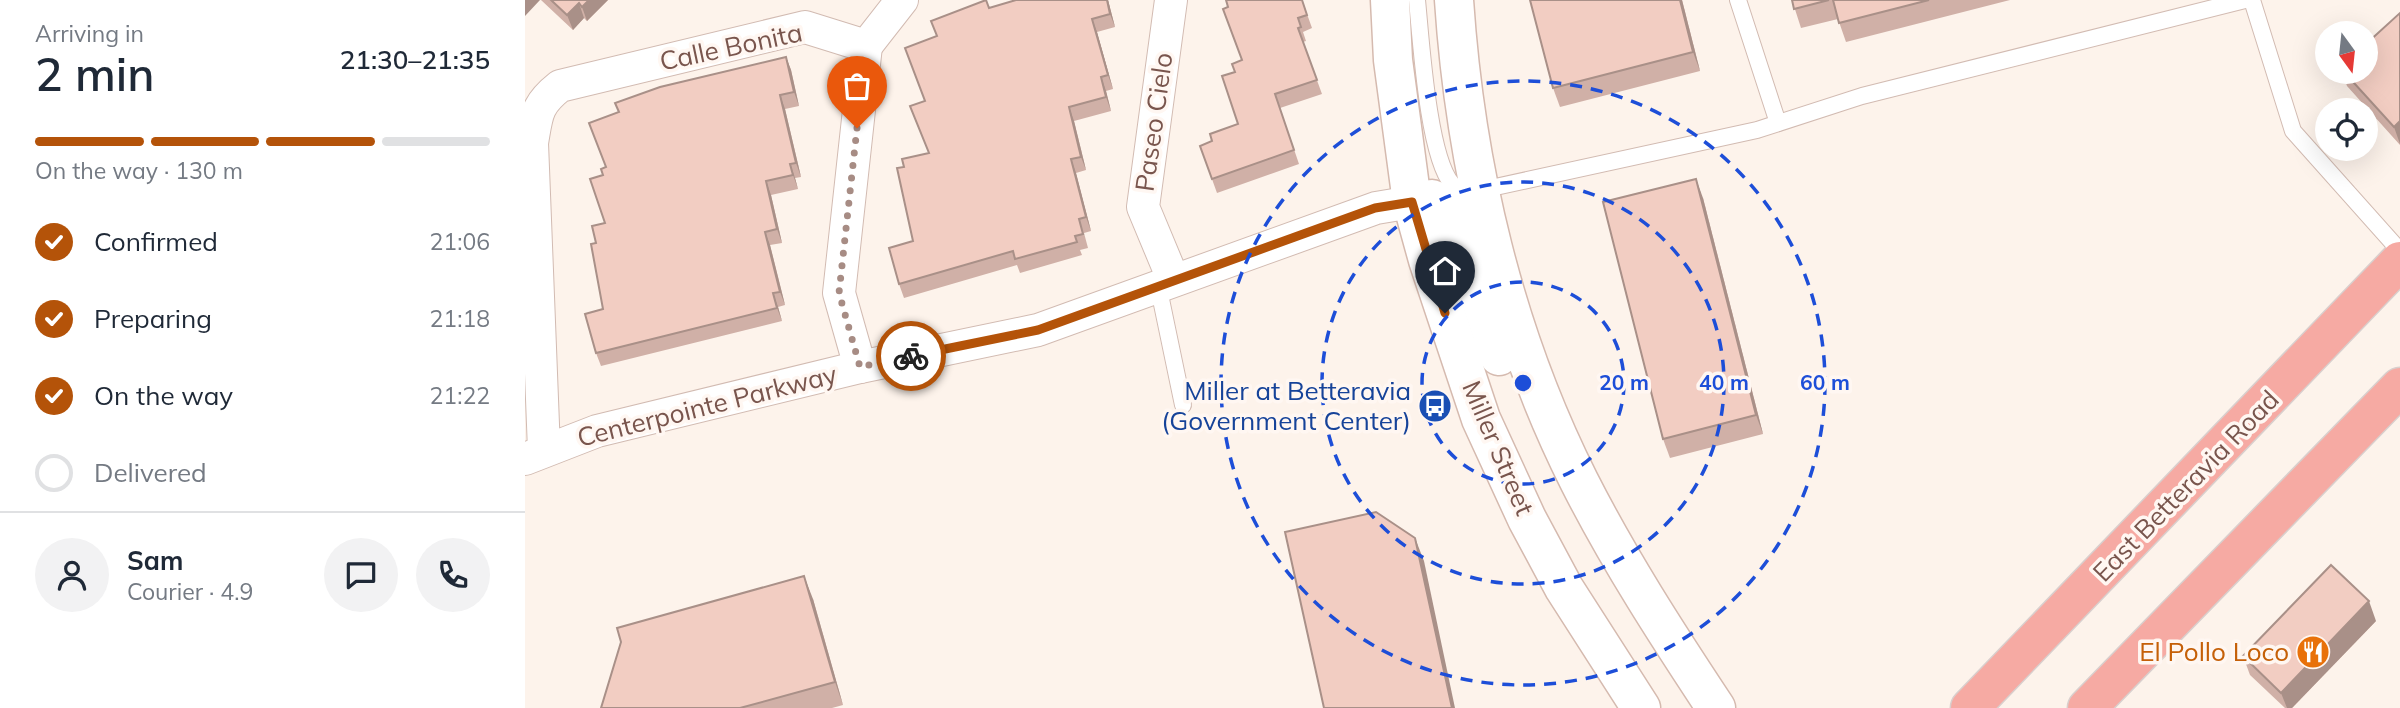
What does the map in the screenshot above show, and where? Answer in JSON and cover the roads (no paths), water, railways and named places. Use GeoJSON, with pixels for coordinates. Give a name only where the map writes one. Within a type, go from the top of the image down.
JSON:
{"type":"FeatureCollection","features":[{"type":"Feature","properties":{"kind":"highway","name":"East Betteravia Road"},"geometry":{"type":"LineString","coordinates":[[1970,708],[2400,261]]}},
{"type":"Feature","properties":{"kind":"highway"},"geometry":{"type":"LineString","coordinates":[[2087,708],[2400,387]]}},
{"type":"Feature","properties":{"kind":"street"},"geometry":{"type":"LineString","coordinates":[[860,367],[839,293],[866,46],[902,0]]}},
{"type":"Feature","properties":{"kind":"street","name":"Paseo Cielo"},"geometry":{"type":"LineString","coordinates":[[1166,282],[1143,206],[1171,0]]}},
{"type":"Feature","properties":{"kind":"street","name":"Miller Street"},"geometry":{"type":"LineString","coordinates":[[1390,0],[1393,60],[1412,202],[1427,260],[1481,419],[1527,519],[1564,588],[1641,708]]}},
{"type":"Feature","properties":{"kind":"street"},"geometry":{"type":"LineString","coordinates":[[1454,0],[1458,67],[1477,191],[1529,365],[1578,480],[1649,607],[1716,708]]}},
{"type":"Feature","properties":{"kind":"street","name":"Calle Bonita"},"geometry":{"type":"LineString","coordinates":[[535,455],[532,143],[537,110],[543,100],[560,86],[805,27],[866,46]]}},
{"type":"Feature","properties":{"kind":"street"},"geometry":{"type":"LineString","coordinates":[[1412,202],[1432,199],[1451,210],[1512,393],[1540,441],[1578,480]]}},
{"type":"Feature","properties":{"kind":"street","name":"Centerpointe Parkway"},"geometry":{"type":"LineString","coordinates":[[535,455],[597,431],[860,367],[1038,330],[1375,208],[1412,202]]}},
{"type":"Feature","properties":{"kind":"lane"},"geometry":{"type":"LineString","coordinates":[[1417,0],[1429,102],[1441,165],[1453,186],[1463,191],[1477,191],[1778,123],[1862,96],[2245,0]]}},
{"type":"Feature","properties":{"kind":"lane"},"geometry":{"type":"LineString","coordinates":[[1738,0],[1778,123]]}},
{"type":"Feature","properties":{"kind":"lane"},"geometry":{"type":"LineString","coordinates":[[2252,0],[2293,131],[2400,251]]}},
{"type":"Feature","properties":{"kind":"lane"},"geometry":{"type":"LineString","coordinates":[[1166,282],[1183,405]]}},
{"type":"Feature","properties":{"kind":"place","name":"Miller at Betteravia (Government Center)"},"geometry":{"type":"Point","coordinates":[1435,406]}},
{"type":"Feature","properties":{"kind":"place","name":"El Pollo Loco"},"geometry":{"type":"Point","coordinates":[2313,652]}}]}
